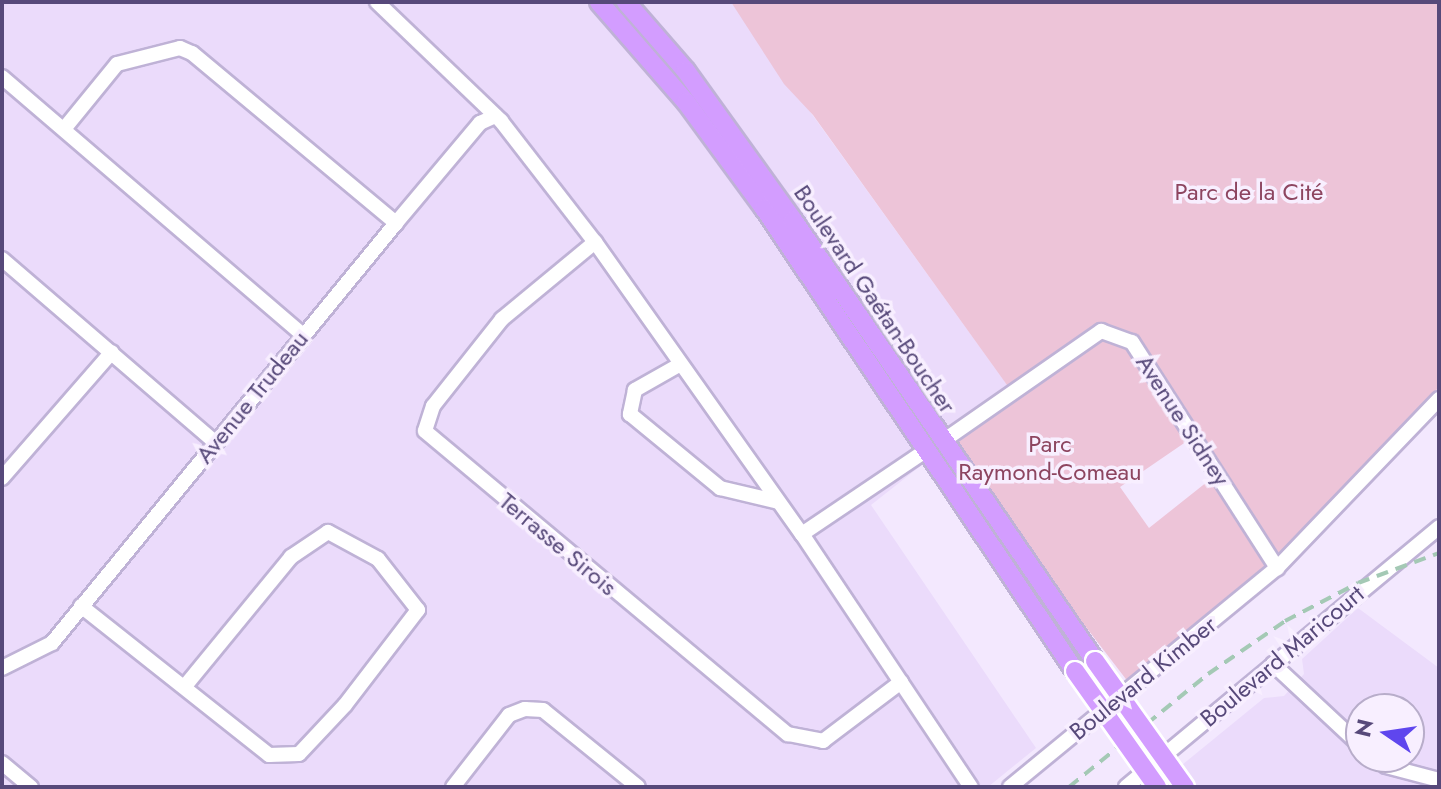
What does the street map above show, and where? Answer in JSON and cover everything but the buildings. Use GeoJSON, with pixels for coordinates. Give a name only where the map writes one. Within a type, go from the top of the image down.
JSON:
{"type":"FeatureCollection","features":[{"type":"Feature","properties":{"kind":"main road","name":"Boulevard Gaétan-Boucher"},"geometry":{"type":"LineString","coordinates":[[599,2],[733,165],[925,451],[1157,787]]}},
{"type":"Feature","properties":{"kind":"main road","name":"Boulevard Gaétan-Boucher"},"geometry":{"type":"LineString","coordinates":[[626,2],[695,83],[1072,631],[1185,787]]}},
{"type":"Feature","properties":{"kind":"street"},"geometry":{"type":"LineString","coordinates":[[377,2],[495,116],[595,242],[775,501],[802,534],[971,787]]}},
{"type":"Feature","properties":{"kind":"street"},"geometry":{"type":"LineString","coordinates":[[64,129],[117,64],[180,48],[192,53],[396,223]]}},
{"type":"Feature","properties":{"kind":"street"},"geometry":{"type":"LineString","coordinates":[[2,77],[303,335]]}},
{"type":"Feature","properties":{"kind":"street","name":"Avenue Trudeau"},"geometry":{"type":"LineString","coordinates":[[2,668],[52,643],[480,123],[495,116]]}},
{"type":"Feature","properties":{"kind":"street","name":"Terrasse Sirois"},"geometry":{"type":"LineString","coordinates":[[595,242],[502,319],[433,406],[425,431],[788,734],[823,741],[901,682]]}},
{"type":"Feature","properties":{"kind":"street"},"geometry":{"type":"LineString","coordinates":[[2,259],[215,442]]}},
{"type":"Feature","properties":{"kind":"street","name":"Avenue Sidney"},"geometry":{"type":"LineString","coordinates":[[943,441],[1101,331],[1132,342],[1277,568]]}},
{"type":"Feature","properties":{"kind":"street"},"geometry":{"type":"LineString","coordinates":[[2,478],[112,352]]}},
{"type":"Feature","properties":{"kind":"street"},"geometry":{"type":"LineString","coordinates":[[679,365],[635,390],[630,414],[720,488],[775,501]]}},
{"type":"Feature","properties":{"kind":"street","name":"Boulevard Kimber"},"geometry":{"type":"LineString","coordinates":[[1010,787],[1277,568],[1439,399]]}},
{"type":"Feature","properties":{"kind":"street"},"geometry":{"type":"LineString","coordinates":[[802,534],[925,451]]}},
{"type":"Feature","properties":{"kind":"street","name":"Boulevard Maricourt"},"geometry":{"type":"LineString","coordinates":[[1126,787],[1439,527]]}},
{"type":"Feature","properties":{"kind":"street"},"geometry":{"type":"LineString","coordinates":[[81,606],[269,755],[299,754],[345,705],[418,610],[378,559],[328,532],[291,557],[185,686]]}},
{"type":"Feature","properties":{"kind":"street"},"geometry":{"type":"LineString","coordinates":[[1273,664],[1345,731]]}},
{"type":"Feature","properties":{"kind":"street"},"geometry":{"type":"LineString","coordinates":[[453,787],[509,715],[525,709],[543,710],[638,787]]}},
{"type":"Feature","properties":{"kind":"street"},"geometry":{"type":"LineString","coordinates":[[2,763],[31,787]]}},
{"type":"Feature","properties":{"kind":"street"},"geometry":{"type":"LineString","coordinates":[[1412,773],[1439,780]]}},
{"type":"Feature","properties":{"kind":"shaded area"},"geometry":{"type":"Polygon","coordinates":[[[2,2],[731,2],[1013,393],[871,505],[1036,748],[988,787],[2,787],[2,2]]]}},
{"type":"Feature","properties":{"kind":"shaded area"},"geometry":{"type":"Polygon","coordinates":[[[1358,608],[1439,668],[1439,787],[1155,787],[1264,698],[1284,696],[1304,674],[1302,659],[1358,608]]]}},
{"type":"Feature","properties":{"kind":"green space","name":"Parc de la Cité"},"geometry":{"type":"Polygon","coordinates":[[[731,2],[1439,2],[1439,387],[1277,562],[1193,437],[1120,487],[1149,528],[1217,474],[1277,568],[1132,687],[943,441],[1012,392],[813,115],[784,84],[731,2]]]}},
{"type":"Feature","properties":{"kind":"railway"},"geometry":{"type":"LineString","coordinates":[[1069,787],[1208,674],[1285,621],[1358,583],[1439,553]]}},
{"type":"Feature","properties":{"kind":"park label","name":"Parc Raymond-Comeau"},"geometry":{"type":"Point","coordinates":[1050,458]}}]}
